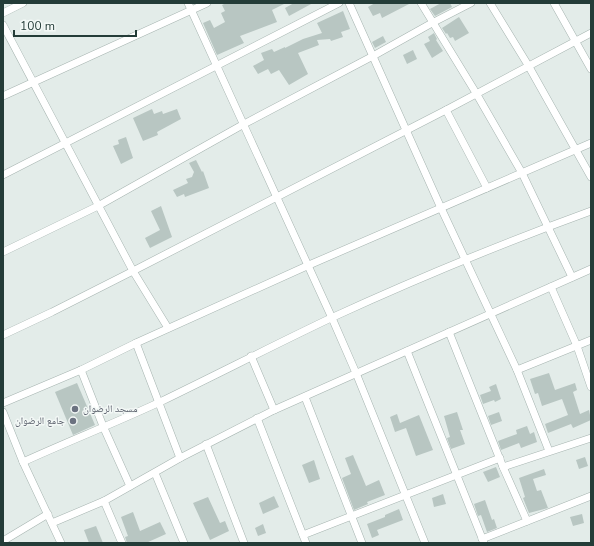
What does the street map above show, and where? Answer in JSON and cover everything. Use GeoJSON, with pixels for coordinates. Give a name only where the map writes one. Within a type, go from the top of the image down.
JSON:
{"type":"FeatureCollection","features":[{"type":"Feature","properties":{"kind":"street"},"geometry":{"type":"LineString","coordinates":[[3,13],[23,3]]}},
{"type":"Feature","properties":{"kind":"street"},"geometry":{"type":"LineString","coordinates":[[3,96],[189,7],[207,3]]}},
{"type":"Feature","properties":{"kind":"street"},"geometry":{"type":"LineString","coordinates":[[3,175],[339,3]]}},
{"type":"Feature","properties":{"kind":"street"},"geometry":{"type":"LineString","coordinates":[[349,3],[441,208],[517,370],[549,451]]}},
{"type":"Feature","properties":{"kind":"street"},"geometry":{"type":"LineString","coordinates":[[421,3],[476,93],[522,173],[572,277]]}},
{"type":"Feature","properties":{"kind":"street"},"geometry":{"type":"LineString","coordinates":[[3,252],[98,206],[244,124],[471,3]]}},
{"type":"Feature","properties":{"kind":"street"},"geometry":{"type":"LineString","coordinates":[[490,3],[528,65],[591,177]]}},
{"type":"Feature","properties":{"kind":"street"},"geometry":{"type":"LineString","coordinates":[[554,3],[591,69]]}},
{"type":"Feature","properties":{"kind":"street"},"geometry":{"type":"LineString","coordinates":[[189,7],[309,265],[356,373],[425,543]]}},
{"type":"Feature","properties":{"kind":"street"},"geometry":{"type":"LineString","coordinates":[[3,25],[98,206],[133,270],[168,328]]}},
{"type":"Feature","properties":{"kind":"street"},"geometry":{"type":"LineString","coordinates":[[3,335],[52,312],[406,129],[446,110],[528,65],[591,33]]}},
{"type":"Feature","properties":{"kind":"street"},"geometry":{"type":"LineString","coordinates":[[446,110],[487,188]]}},
{"type":"Feature","properties":{"kind":"street"},"geometry":{"type":"LineString","coordinates":[[3,403],[81,370],[168,328],[309,265],[591,143]]}},
{"type":"Feature","properties":{"kind":"street"},"geometry":{"type":"LineString","coordinates":[[23,462],[160,402],[251,356],[332,318],[465,260],[591,211]]}},
{"type":"Feature","properties":{"kind":"street"},"geometry":{"type":"LineString","coordinates":[[52,524],[104,501],[180,458],[257,418],[591,269]]}},
{"type":"Feature","properties":{"kind":"street"},"geometry":{"type":"LineString","coordinates":[[551,287],[577,346],[591,387]]}},
{"type":"Feature","properties":{"kind":"street"},"geometry":{"type":"LineString","coordinates":[[449,332],[503,467],[527,521]]}},
{"type":"Feature","properties":{"kind":"street"},"geometry":{"type":"LineString","coordinates":[[517,370],[591,340]]}},
{"type":"Feature","properties":{"kind":"street"},"geometry":{"type":"LineString","coordinates":[[136,343],[160,402],[180,458]]}},
{"type":"Feature","properties":{"kind":"street"},"geometry":{"type":"LineString","coordinates":[[407,351],[483,541],[527,521],[591,497]]}},
{"type":"Feature","properties":{"kind":"street"},"geometry":{"type":"LineString","coordinates":[[251,356],[274,410]]}},
{"type":"Feature","properties":{"kind":"street"},"geometry":{"type":"LineString","coordinates":[[81,370],[103,426],[130,486]]}},
{"type":"Feature","properties":{"kind":"street"},"geometry":{"type":"LineString","coordinates":[[305,396],[362,543]]}},
{"type":"Feature","properties":{"kind":"street"},"geometry":{"type":"LineString","coordinates":[[3,412],[23,462],[61,543]]}},
{"type":"Feature","properties":{"kind":"street"},"geometry":{"type":"LineString","coordinates":[[257,418],[306,543]]}},
{"type":"Feature","properties":{"kind":"street"},"geometry":{"type":"LineString","coordinates":[[503,467],[591,438]]}},
{"type":"Feature","properties":{"kind":"street"},"geometry":{"type":"LineString","coordinates":[[206,444],[244,543]]}},
{"type":"Feature","properties":{"kind":"street"},"geometry":{"type":"LineString","coordinates":[[303,535],[500,458]]}},
{"type":"Feature","properties":{"kind":"street"},"geometry":{"type":"LineString","coordinates":[[155,473],[184,543]]}},
{"type":"Feature","properties":{"kind":"street"},"geometry":{"type":"LineString","coordinates":[[104,501],[122,543]]}},
{"type":"Feature","properties":{"kind":"street"},"geometry":{"type":"LineString","coordinates":[[4,542],[48,514]]}},
{"type":"Feature","properties":{"kind":"building"},"geometry":{"type":"Polygon","coordinates":[[[226,3],[286,3],[272,10],[277,22],[240,36],[244,43],[217,55],[203,23],[210,20],[214,28],[225,22],[221,13],[225,11],[222,5],[226,3]]]}},
{"type":"Feature","properties":{"kind":"building"},"geometry":{"type":"Polygon","coordinates":[[[294,3],[313,3],[289,16],[285,8],[294,3]]]}},
{"type":"Feature","properties":{"kind":"building"},"geometry":{"type":"Polygon","coordinates":[[[375,3],[411,3],[382,18],[380,13],[373,16],[368,7],[375,3]]]}},
{"type":"Feature","properties":{"kind":"building"},"geometry":{"type":"Polygon","coordinates":[[[441,3],[450,3],[452,7],[435,16],[430,9],[441,3]]]}},
{"type":"Feature","properties":{"kind":"building"},"geometry":{"type":"Polygon","coordinates":[[[343,11],[350,29],[341,32],[343,37],[331,41],[330,39],[317,40],[319,45],[298,53],[308,74],[289,85],[279,70],[271,74],[268,69],[258,74],[253,66],[264,60],[261,53],[272,49],[274,52],[303,39],[322,33],[317,23],[343,11]]]}},
{"type":"Feature","properties":{"kind":"building"},"geometry":{"type":"Polygon","coordinates":[[[459,17],[469,33],[455,41],[453,37],[450,38],[447,33],[446,34],[442,28],[459,17]]]}},
{"type":"Feature","properties":{"kind":"building"},"geometry":{"type":"Polygon","coordinates":[[[434,33],[437,39],[436,40],[443,51],[432,58],[424,44],[430,41],[428,37],[434,33]]]}},
{"type":"Feature","properties":{"kind":"building"},"geometry":{"type":"Polygon","coordinates":[[[383,36],[386,42],[375,48],[372,42],[383,36]]]}},
{"type":"Feature","properties":{"kind":"building"},"geometry":{"type":"Polygon","coordinates":[[[413,50],[417,59],[407,64],[403,55],[413,50]]]}},
{"type":"Feature","properties":{"kind":"building"},"geometry":{"type":"Polygon","coordinates":[[[152,109],[154,114],[162,111],[163,114],[177,109],[181,119],[157,132],[158,135],[143,141],[133,118],[152,109]]]}},
{"type":"Feature","properties":{"kind":"building"},"geometry":{"type":"Polygon","coordinates":[[[126,137],[133,158],[121,164],[113,146],[119,144],[118,140],[126,137]]]}},
{"type":"Feature","properties":{"kind":"building"},"geometry":{"type":"Polygon","coordinates":[[[196,160],[202,172],[203,171],[209,188],[185,197],[184,194],[177,197],[173,190],[188,183],[186,179],[192,177],[194,172],[189,163],[196,160]]]}},
{"type":"Feature","properties":{"kind":"building"},"geometry":{"type":"Polygon","coordinates":[[[161,206],[172,237],[150,248],[145,238],[160,230],[151,211],[161,206]]]}},
{"type":"Feature","properties":{"kind":"building"},"geometry":{"type":"Polygon","coordinates":[[[549,373],[555,390],[575,383],[577,390],[573,392],[580,414],[589,410],[591,420],[573,428],[571,424],[548,433],[545,424],[568,415],[562,399],[542,406],[538,393],[535,394],[530,379],[549,373]]]}},
{"type":"Feature","properties":{"kind":"building","name":"مسجد الرضوان"},"geometry":{"type":"Polygon","coordinates":[[[77,383],[95,425],[73,435],[55,392],[77,383]]]}},
{"type":"Feature","properties":{"kind":"building"},"geometry":{"type":"Polygon","coordinates":[[[496,384],[501,399],[495,402],[494,400],[483,404],[480,395],[491,391],[489,387],[496,384]]]}},
{"type":"Feature","properties":{"kind":"building"},"geometry":{"type":"Polygon","coordinates":[[[457,412],[463,430],[460,430],[465,444],[451,449],[447,438],[450,437],[444,416],[457,412]]]}},
{"type":"Feature","properties":{"kind":"building"},"geometry":{"type":"Polygon","coordinates":[[[499,412],[502,421],[491,425],[488,416],[499,412]]]}},
{"type":"Feature","properties":{"kind":"building"},"geometry":{"type":"Polygon","coordinates":[[[397,414],[400,423],[419,415],[433,450],[416,456],[406,428],[395,432],[390,417],[397,414]]]}},
{"type":"Feature","properties":{"kind":"building"},"geometry":{"type":"Polygon","coordinates":[[[527,426],[530,434],[534,432],[537,442],[521,448],[519,443],[501,450],[498,441],[517,434],[516,430],[527,426]]]}},
{"type":"Feature","properties":{"kind":"building"},"geometry":{"type":"Polygon","coordinates":[[[353,455],[366,486],[379,480],[385,495],[367,502],[368,504],[354,510],[342,478],[351,474],[345,458],[353,455]]]}},
{"type":"Feature","properties":{"kind":"building"},"geometry":{"type":"Polygon","coordinates":[[[585,457],[588,466],[579,469],[576,460],[585,457]]]}},
{"type":"Feature","properties":{"kind":"building"},"geometry":{"type":"Polygon","coordinates":[[[314,460],[320,479],[309,483],[302,465],[314,460]]]}},
{"type":"Feature","properties":{"kind":"building"},"geometry":{"type":"Polygon","coordinates":[[[496,467],[500,477],[488,482],[483,472],[496,467]]]}},
{"type":"Feature","properties":{"kind":"building"},"geometry":{"type":"Polygon","coordinates":[[[544,469],[546,475],[533,479],[537,491],[541,490],[548,508],[529,513],[523,498],[525,497],[519,478],[544,469]]]}},
{"type":"Feature","properties":{"kind":"building"},"geometry":{"type":"Polygon","coordinates":[[[443,494],[446,504],[434,507],[432,498],[443,494]]]}},
{"type":"Feature","properties":{"kind":"building"},"geometry":{"type":"Polygon","coordinates":[[[274,496],[279,507],[263,514],[259,503],[274,496]]]}},
{"type":"Feature","properties":{"kind":"building"},"geometry":{"type":"Polygon","coordinates":[[[208,497],[220,523],[225,521],[229,531],[210,540],[193,503],[208,497]]]}},
{"type":"Feature","properties":{"kind":"building"},"geometry":{"type":"Polygon","coordinates":[[[485,500],[492,520],[494,519],[497,528],[487,532],[481,515],[478,516],[474,504],[485,500]]]}},
{"type":"Feature","properties":{"kind":"building"},"geometry":{"type":"Polygon","coordinates":[[[399,509],[403,520],[377,530],[379,535],[372,538],[367,524],[385,517],[385,515],[399,509]]]}},
{"type":"Feature","properties":{"kind":"building"},"geometry":{"type":"Polygon","coordinates":[[[133,512],[140,531],[160,522],[166,534],[146,543],[127,543],[125,537],[128,536],[121,517],[133,512]]]}},
{"type":"Feature","properties":{"kind":"building"},"geometry":{"type":"Polygon","coordinates":[[[582,514],[584,523],[573,526],[570,517],[582,514]]]}},
{"type":"Feature","properties":{"kind":"building"},"geometry":{"type":"Polygon","coordinates":[[[263,524],[266,533],[258,536],[255,528],[263,524]]]}},
{"type":"Feature","properties":{"kind":"building"},"geometry":{"type":"Polygon","coordinates":[[[96,526],[103,543],[89,543],[84,530],[96,526]]]}},
{"type":"Feature","properties":{"kind":"place","name":"مسجد الرضوان"},"geometry":{"type":"Point","coordinates":[75,409]}},
{"type":"Feature","properties":{"kind":"place","name":"جامع الرضوان"},"geometry":{"type":"Point","coordinates":[73,421]}}]}
